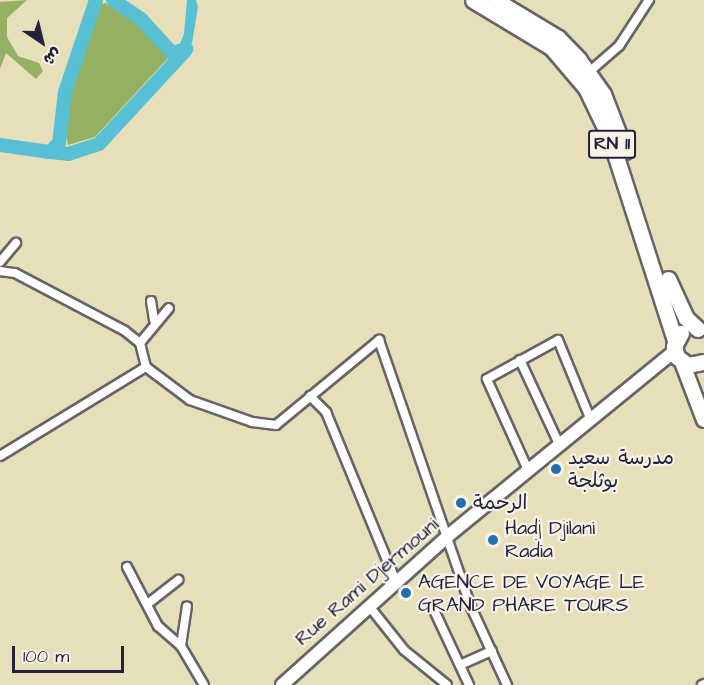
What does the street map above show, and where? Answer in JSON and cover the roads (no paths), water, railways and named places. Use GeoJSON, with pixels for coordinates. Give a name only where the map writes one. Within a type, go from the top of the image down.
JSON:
{"type":"FeatureCollection","features":[{"type":"Feature","properties":{"kind":"highway","name":"RN 11"},"geometry":{"type":"LineString","coordinates":[[473,0],[551,47],[586,88],[610,138],[677,351]]}},
{"type":"Feature","properties":{"kind":"highway","name":"RN 11"},"geometry":{"type":"LineString","coordinates":[[495,0],[558,38],[589,72],[618,130],[673,296],[701,330]]}},
{"type":"Feature","properties":{"kind":"highway"},"geometry":{"type":"LineString","coordinates":[[701,330],[682,332],[677,351],[704,362]]}},
{"type":"Feature","properties":{"kind":"main road","name":"Rue Rami Djermouni"},"geometry":{"type":"LineString","coordinates":[[282,685],[449,535],[590,418],[677,351]]}},
{"type":"Feature","properties":{"kind":"main road","name":"RN 11"},"geometry":{"type":"LineString","coordinates":[[677,351],[704,420]]}},
{"type":"Feature","properties":{"kind":"street"},"geometry":{"type":"LineString","coordinates":[[589,72],[619,46],[649,0]]}},
{"type":"Feature","properties":{"kind":"street"},"geometry":{"type":"LineString","coordinates":[[0,262],[16,243]]}},
{"type":"Feature","properties":{"kind":"street"},"geometry":{"type":"LineString","coordinates":[[0,271],[15,273],[140,343]]}},
{"type":"Feature","properties":{"kind":"street"},"geometry":{"type":"LineString","coordinates":[[152,301],[154,320]]}},
{"type":"Feature","properties":{"kind":"street"},"geometry":{"type":"LineString","coordinates":[[169,308],[154,320],[140,343],[146,367],[190,400],[270,427],[379,340],[492,651],[507,685]]}},
{"type":"Feature","properties":{"kind":"street"},"geometry":{"type":"LineString","coordinates":[[528,470],[487,379],[558,340],[590,418]]}},
{"type":"Feature","properties":{"kind":"street"},"geometry":{"type":"LineString","coordinates":[[520,360],[559,444]]}},
{"type":"Feature","properties":{"kind":"street"},"geometry":{"type":"LineString","coordinates":[[0,456],[146,367]]}},
{"type":"Feature","properties":{"kind":"street"},"geometry":{"type":"LineString","coordinates":[[310,396],[326,412],[396,582]]}},
{"type":"Feature","properties":{"kind":"street"},"geometry":{"type":"LineString","coordinates":[[127,567],[150,602],[158,626],[180,646],[204,685]]}},
{"type":"Feature","properties":{"kind":"street"},"geometry":{"type":"LineString","coordinates":[[150,602],[178,580]]}},
{"type":"Feature","properties":{"kind":"street"},"geometry":{"type":"LineString","coordinates":[[180,646],[187,606]]}},
{"type":"Feature","properties":{"kind":"street"},"geometry":{"type":"LineString","coordinates":[[369,606],[405,650],[447,685]]}},
{"type":"Feature","properties":{"kind":"street"},"geometry":{"type":"LineString","coordinates":[[433,608],[469,685]]}},
{"type":"Feature","properties":{"kind":"street"},"geometry":{"type":"LineString","coordinates":[[460,665],[492,651]]}},
{"type":"Feature","properties":{"kind":"water"},"geometry":{"type":"Polygon","coordinates":[[[187,0],[196,0],[198,7],[192,43],[176,52],[184,34],[187,0]]]}},
{"type":"Feature","properties":{"kind":"waterway"},"geometry":{"type":"LineString","coordinates":[[0,145],[50,152],[59,143],[65,92],[96,0]]}},
{"type":"Feature","properties":{"kind":"waterway"},"geometry":{"type":"LineString","coordinates":[[113,0],[141,19],[172,53],[186,49]]}},
{"type":"Feature","properties":{"kind":"waterway"},"geometry":{"type":"LineString","coordinates":[[50,152],[68,154],[99,144],[185,51]]}},
{"type":"Feature","properties":{"kind":"place","name":"مدرسة سعيد بوثلجة"},"geometry":{"type":"Point","coordinates":[556,469]}},
{"type":"Feature","properties":{"kind":"place","name":"الرحمة"},"geometry":{"type":"Point","coordinates":[461,503]}},
{"type":"Feature","properties":{"kind":"place","name":"Hadj Djilani Radia"},"geometry":{"type":"Point","coordinates":[493,540]}},
{"type":"Feature","properties":{"kind":"place","name":"AGENCE DE VOYAGE LE GRAND PHARE TOURS"},"geometry":{"type":"Point","coordinates":[406,593]}}]}
